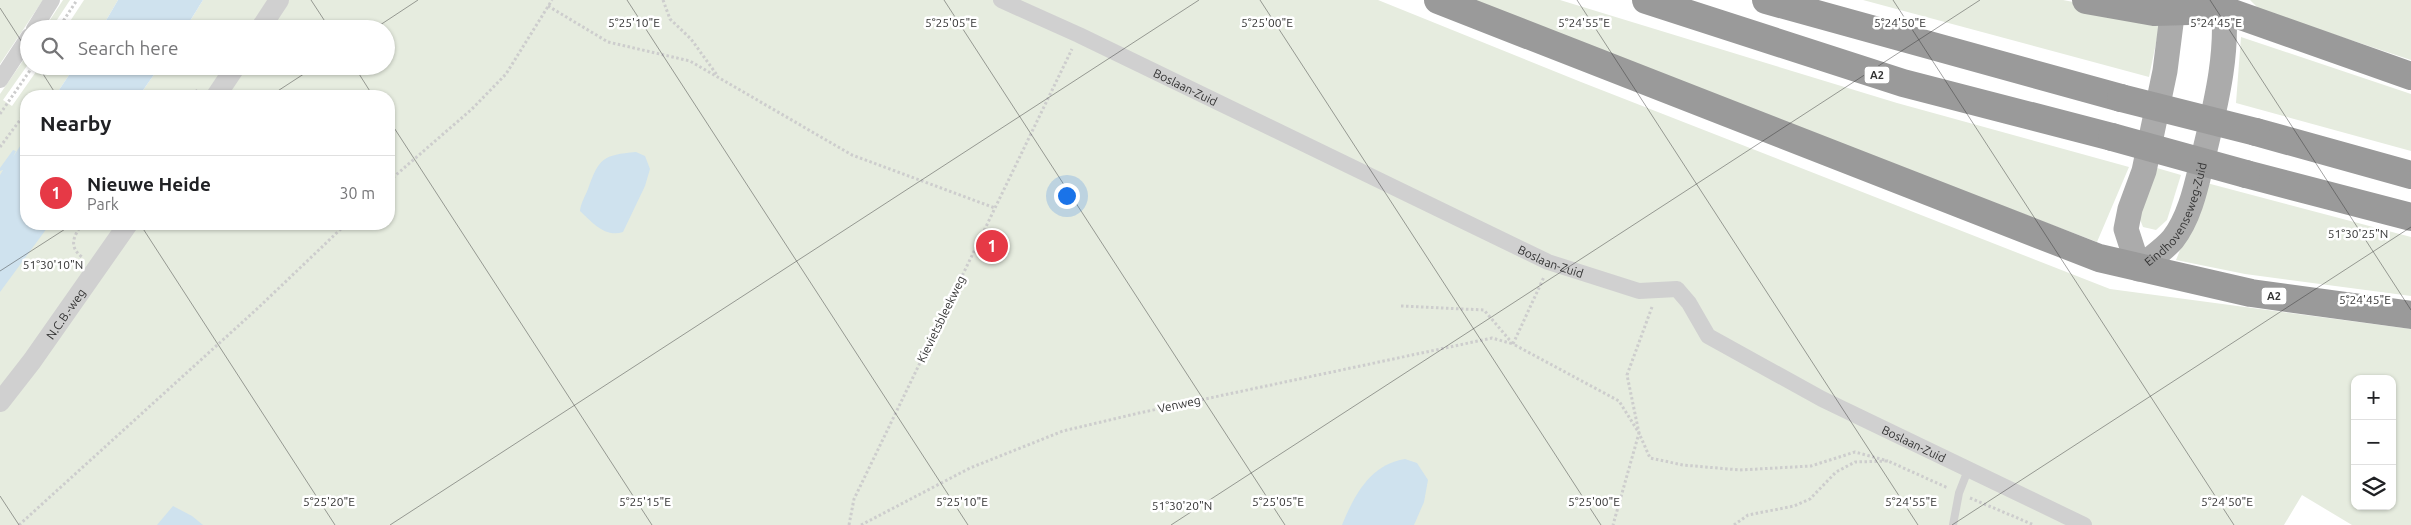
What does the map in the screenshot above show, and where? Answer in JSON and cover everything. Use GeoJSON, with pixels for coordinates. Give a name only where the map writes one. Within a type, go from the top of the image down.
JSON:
{"type":"FeatureCollection","features":[{"type":"Feature","properties":{"kind":"highway","name":"A2"},"geometry":{"type":"LineString","coordinates":[[1438,0],[2099,258],[2139,269],[2251,293],[2411,315]]}},
{"type":"Feature","properties":{"kind":"highway","name":"A2"},"geometry":{"type":"LineString","coordinates":[[1646,0],[1903,83],[2411,217]]}},
{"type":"Feature","properties":{"kind":"highway"},"geometry":{"type":"LineString","coordinates":[[1766,0],[2121,98],[2256,132],[2411,175]]}},
{"type":"Feature","properties":{"kind":"highway"},"geometry":{"type":"LineString","coordinates":[[2086,0],[2154,12],[2174,5],[2224,5],[2411,76]]}},
{"type":"Feature","properties":{"kind":"main road","name":"Eindhovenseweg-Zuid"},"geometry":{"type":"LineString","coordinates":[[2174,5],[2165,71],[2144,170],[2130,209],[2126,229],[2139,269],[2173,239],[2187,214],[2197,183],[2220,86],[2224,5]]}},
{"type":"Feature","properties":{"kind":"street"},"geometry":{"type":"LineString","coordinates":[[40,20],[52,0]]}},
{"type":"Feature","properties":{"kind":"street"},"geometry":{"type":"LineString","coordinates":[[266,20],[279,0]]}},
{"type":"Feature","properties":{"kind":"street","name":"Boslaan-Zuid"},"geometry":{"type":"LineString","coordinates":[[1001,0],[1079,35],[1548,262],[1639,291],[1677,289],[1708,336],[1822,399],[2084,525]]}},
{"type":"Feature","properties":{"kind":"street"},"geometry":{"type":"LineString","coordinates":[[0,80],[20,50]]}},
{"type":"Feature","properties":{"kind":"street"},"geometry":{"type":"LineString","coordinates":[[220,90],[230,75]]}},
{"type":"Feature","properties":{"kind":"street","name":"N.C.B.-weg"},"geometry":{"type":"LineString","coordinates":[[0,402],[32,361],[124,230]]}},
{"type":"Feature","properties":{"kind":"lane"},"geometry":{"type":"LineString","coordinates":[[1953,525],[1959,493],[1968,470]]}},
{"type":"Feature","properties":{"kind":"path"},"geometry":{"type":"LineString","coordinates":[[64,20],[77,0]]}},
{"type":"Feature","properties":{"kind":"path"},"geometry":{"type":"LineString","coordinates":[[395,176],[472,109],[506,74],[552,0]]}},
{"type":"Feature","properties":{"kind":"path"},"geometry":{"type":"LineString","coordinates":[[663,0],[670,19],[690,38],[719,78]]}},
{"type":"Feature","properties":{"kind":"path"},"geometry":{"type":"LineString","coordinates":[[548,6],[608,42],[690,61],[852,155],[995,208]]}},
{"type":"Feature","properties":{"kind":"path","name":"Kievietsbleekweg"},"geometry":{"type":"LineString","coordinates":[[850,525],[854,499],[1079,35]]}},
{"type":"Feature","properties":{"kind":"path"},"geometry":{"type":"LineString","coordinates":[[0,114],[27,75]]}},
{"type":"Feature","properties":{"kind":"path"},"geometry":{"type":"LineString","coordinates":[[0,147],[20,120]]}},
{"type":"Feature","properties":{"kind":"path"},"geometry":{"type":"LineString","coordinates":[[78,230],[73,243],[74,248],[82,257]]}},
{"type":"Feature","properties":{"kind":"path"},"geometry":{"type":"LineString","coordinates":[[19,525],[258,308],[340,230]]}},
{"type":"Feature","properties":{"kind":"path"},"geometry":{"type":"LineString","coordinates":[[1513,344],[1544,278],[1548,262]]}},
{"type":"Feature","properties":{"kind":"path"},"geometry":{"type":"LineString","coordinates":[[1613,525],[1639,433],[1627,375],[1658,290]]}},
{"type":"Feature","properties":{"kind":"path"},"geometry":{"type":"LineString","coordinates":[[1401,306],[1484,310],[1513,344],[1619,401],[1639,433],[1650,458],[1683,465],[1740,470],[1811,466],[1855,452],[1888,461],[2034,525]]}},
{"type":"Feature","properties":{"kind":"path","name":"Venweg"},"geometry":{"type":"LineString","coordinates":[[862,525],[970,468],[1063,431],[1492,338],[1513,344]]}},
{"type":"Feature","properties":{"kind":"path"},"geometry":{"type":"LineString","coordinates":[[1734,525],[1748,515],[1794,506],[1810,499],[1836,472],[1856,462],[1888,461]]}},
{"type":"Feature","properties":{"kind":"shaded area"},"geometry":{"type":"Polygon","coordinates":[[[0,0],[43,0],[30,20],[20,20],[20,34],[0,64],[0,0]]]}},
{"type":"Feature","properties":{"kind":"shaded area"},"geometry":{"type":"Polygon","coordinates":[[[63,0],[70,0],[57,20],[50,20],[63,0]]]}},
{"type":"Feature","properties":{"kind":"shaded area"},"geometry":{"type":"Polygon","coordinates":[[[84,0],[118,0],[106,20],[71,20],[84,0]]]}},
{"type":"Feature","properties":{"kind":"shaded area"},"geometry":{"type":"Polygon","coordinates":[[[203,0],[1378,0],[1581,82],[2110,289],[2411,329],[2411,525],[2352,525],[2302,495],[2284,525],[0,525],[0,94],[20,65],[21,75],[3,100],[12,106],[20,95],[20,230],[395,230],[395,90],[143,90],[154,75],[395,75],[395,20],[191,20],[203,0]]]}},
{"type":"Feature","properties":{"kind":"shaded area"},"geometry":{"type":"Polygon","coordinates":[[[1464,0],[1560,0],[1897,103],[2129,167],[2097,242],[1464,0]]]}},
{"type":"Feature","properties":{"kind":"shaded area"},"geometry":{"type":"Polygon","coordinates":[[[1863,0],[2063,0],[2161,19],[2149,77],[1863,0]]]}},
{"type":"Feature","properties":{"kind":"shaded area"},"geometry":{"type":"Polygon","coordinates":[[[2250,0],[2411,0],[2411,60],[2260,10],[2250,0]]]}},
{"type":"Feature","properties":{"kind":"shaded area"},"geometry":{"type":"Polygon","coordinates":[[[2241,37],[2411,94],[2411,151],[2236,103],[2241,37]]]}},
{"type":"Feature","properties":{"kind":"shaded area"},"geometry":{"type":"Polygon","coordinates":[[[34,75],[69,75],[59,90],[23,90],[34,75]]]}},
{"type":"Feature","properties":{"kind":"shaded area"},"geometry":{"type":"Polygon","coordinates":[[[2150,166],[2181,175],[2167,220],[2156,230],[2143,227],[2137,212],[2150,166]]]}},
{"type":"Feature","properties":{"kind":"shaded area"},"geometry":{"type":"Polygon","coordinates":[[[2203,182],[2411,237],[2411,296],[2245,274],[2176,260],[2194,216],[2203,182]]]}},
{"type":"Feature","properties":{"kind":"water"},"geometry":{"type":"Polygon","coordinates":[[[118,0],[203,0],[191,20],[106,20],[118,0]]]}},
{"type":"Feature","properties":{"kind":"water"},"geometry":{"type":"Polygon","coordinates":[[[69,75],[154,75],[143,90],[59,90],[69,75]]]}},
{"type":"Feature","properties":{"kind":"water"},"geometry":{"type":"Polygon","coordinates":[[[20,146],[20,230],[46,230],[0,292],[0,175],[3,170],[0,171],[0,168],[13,150],[16,151],[13,157],[20,146]]]}},
{"type":"Feature","properties":{"kind":"water"},"geometry":{"type":"Polygon","coordinates":[[[636,152],[645,156],[650,169],[645,186],[623,232],[610,233],[599,228],[580,211],[582,202],[599,164],[609,157],[636,152]]]}},
{"type":"Feature","properties":{"kind":"water"},"geometry":{"type":"Polygon","coordinates":[[[1405,459],[1417,463],[1428,480],[1424,502],[1414,525],[1342,525],[1358,492],[1373,474],[1382,467],[1405,459]]]}},
{"type":"Feature","properties":{"kind":"water"},"geometry":{"type":"Polygon","coordinates":[[[173,506],[192,516],[203,525],[157,525],[173,506]]]}},
{"type":"Feature","properties":{"kind":"place","name":"Nieuwe Heide"},"geometry":{"type":"Point","coordinates":[992,246]}}]}
